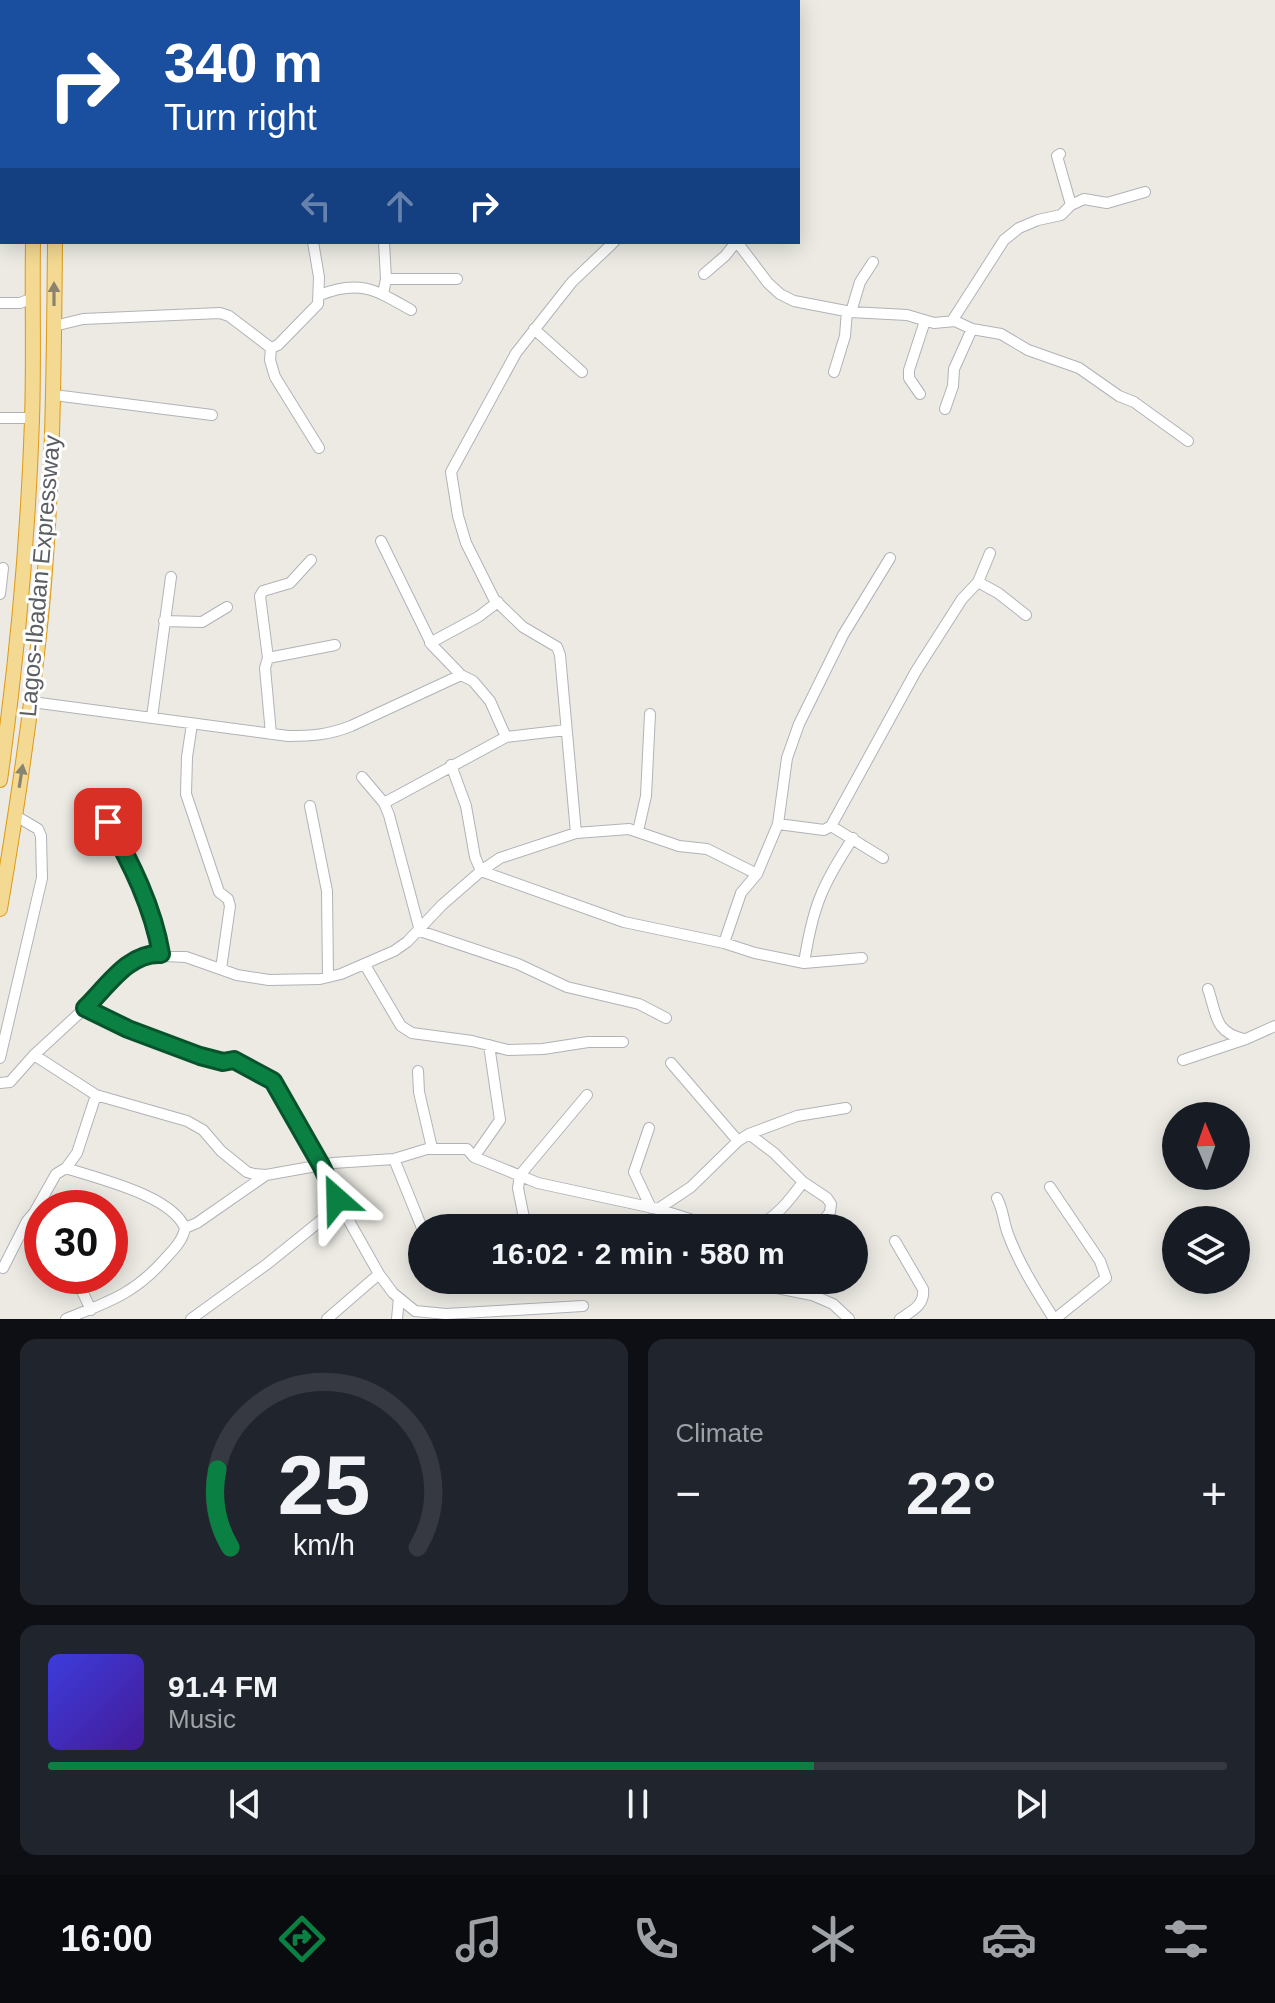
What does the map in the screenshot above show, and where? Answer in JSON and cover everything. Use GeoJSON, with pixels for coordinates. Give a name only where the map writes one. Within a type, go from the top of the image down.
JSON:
{"type":"FeatureCollection","features":[{"type":"Feature","properties":{"kind":"highway","name":"Lagos-Ibadan Expressway"},"geometry":{"type":"LineString","coordinates":[[0,780],[23,576],[32,418],[33,244]]}},
{"type":"Feature","properties":{"kind":"highway","name":"Lagos-Ibadan Expressway"},"geometry":{"type":"LineString","coordinates":[[0,909],[32,702],[45,565],[54,395],[55,244]]}},
{"type":"Feature","properties":{"kind":"street"},"geometry":{"type":"LineString","coordinates":[[1060,154],[1057,156],[1071,205]]}},
{"type":"Feature","properties":{"kind":"street"},"geometry":{"type":"LineString","coordinates":[[952,321],[1004,240],[1019,228],[1061,215],[1071,205],[1084,199],[1107,203],[1145,192]]}},
{"type":"Feature","properties":{"kind":"street"},"geometry":{"type":"LineString","coordinates":[[271,348],[278,345],[318,304],[320,295],[313,244]]}},
{"type":"Feature","properties":{"kind":"street"},"geometry":{"type":"LineString","coordinates":[[383,294],[386,279],[384,244]]}},
{"type":"Feature","properties":{"kind":"street"},"geometry":{"type":"LineString","coordinates":[[576,833],[557,647],[523,627],[498,602],[466,543],[451,472],[516,353],[572,282],[612,244]]}},
{"type":"Feature","properties":{"kind":"street"},"geometry":{"type":"LineString","coordinates":[[704,274],[734,244]]}},
{"type":"Feature","properties":{"kind":"street"},"geometry":{"type":"LineString","coordinates":[[737,244],[780,294],[794,301],[849,312],[907,315],[939,323],[952,321],[972,329],[1001,334],[1028,350],[1079,368],[1188,441]]}},
{"type":"Feature","properties":{"kind":"street"},"geometry":{"type":"LineString","coordinates":[[834,372],[849,312],[860,282],[873,262]]}},
{"type":"Feature","properties":{"kind":"street"},"geometry":{"type":"LineString","coordinates":[[386,279],[457,279]]}},
{"type":"Feature","properties":{"kind":"street"},"geometry":{"type":"LineString","coordinates":[[320,295],[349,286],[369,288],[411,310]]}},
{"type":"Feature","properties":{"kind":"street"},"geometry":{"type":"LineString","coordinates":[[0,303],[20,303],[33,298]]}},
{"type":"Feature","properties":{"kind":"street"},"geometry":{"type":"LineString","coordinates":[[54,326],[83,319],[220,313],[229,316],[271,348]]}},
{"type":"Feature","properties":{"kind":"street"},"geometry":{"type":"LineString","coordinates":[[920,394],[913,387],[909,370],[925,321]]}},
{"type":"Feature","properties":{"kind":"street"},"geometry":{"type":"LineString","coordinates":[[534,329],[582,372]]}},
{"type":"Feature","properties":{"kind":"street"},"geometry":{"type":"LineString","coordinates":[[945,409],[953,386],[954,369],[972,329]]}},
{"type":"Feature","properties":{"kind":"street"},"geometry":{"type":"LineString","coordinates":[[271,348],[270,360],[275,377],[319,448]]}},
{"type":"Feature","properties":{"kind":"street"},"geometry":{"type":"LineString","coordinates":[[54,395],[212,415]]}},
{"type":"Feature","properties":{"kind":"street"},"geometry":{"type":"LineString","coordinates":[[0,418],[32,418]]}},
{"type":"Feature","properties":{"kind":"street"},"geometry":{"type":"LineString","coordinates":[[381,541],[430,643],[461,675],[473,681],[490,701],[506,737]]}},
{"type":"Feature","properties":{"kind":"street"},"geometry":{"type":"LineString","coordinates":[[778,824],[824,830],[831,826],[916,671],[962,599],[978,582],[990,553]]}},
{"type":"Feature","properties":{"kind":"street"},"geometry":{"type":"LineString","coordinates":[[724,943],[741,893],[757,874],[778,824],[787,758],[799,724],[843,635],[890,558]]}},
{"type":"Feature","properties":{"kind":"street"},"geometry":{"type":"LineString","coordinates":[[271,734],[265,668],[268,658],[260,596],[263,591],[290,583],[311,560]]}},
{"type":"Feature","properties":{"kind":"street"},"geometry":{"type":"LineString","coordinates":[[0,594],[2,568],[23,576]]}},
{"type":"Feature","properties":{"kind":"street"},"geometry":{"type":"LineString","coordinates":[[152,717],[171,577]]}},
{"type":"Feature","properties":{"kind":"street"},"geometry":{"type":"LineString","coordinates":[[978,582],[1026,615]]}},
{"type":"Feature","properties":{"kind":"street"},"geometry":{"type":"LineString","coordinates":[[430,643],[478,617],[498,602]]}},
{"type":"Feature","properties":{"kind":"street"},"geometry":{"type":"LineString","coordinates":[[164,621],[202,622],[227,607]]}},
{"type":"Feature","properties":{"kind":"street"},"geometry":{"type":"LineString","coordinates":[[268,658],[335,645]]}},
{"type":"Feature","properties":{"kind":"street"},"geometry":{"type":"LineString","coordinates":[[32,702],[303,736],[332,734],[461,675]]}},
{"type":"Feature","properties":{"kind":"street"},"geometry":{"type":"LineString","coordinates":[[638,831],[646,796],[650,714]]}},
{"type":"Feature","properties":{"kind":"street"},"geometry":{"type":"LineString","coordinates":[[192,724],[186,794],[219,892],[228,899],[230,906],[221,969]]}},
{"type":"Feature","properties":{"kind":"street"},"geometry":{"type":"LineString","coordinates":[[384,803],[506,737],[566,730]]}},
{"type":"Feature","properties":{"kind":"street"},"geometry":{"type":"LineString","coordinates":[[451,765],[466,806],[475,857],[481,871],[624,922],[724,943],[755,953],[804,963],[862,958]]}},
{"type":"Feature","properties":{"kind":"street"},"geometry":{"type":"LineString","coordinates":[[362,777],[384,803],[395,833],[420,931]]}},
{"type":"Feature","properties":{"kind":"street"},"geometry":{"type":"LineString","coordinates":[[310,806],[327,891],[328,977]]}},
{"type":"Feature","properties":{"kind":"street"},"geometry":{"type":"LineString","coordinates":[[0,1058],[42,878],[41,836],[38,829],[16,816]]}},
{"type":"Feature","properties":{"kind":"street"},"geometry":{"type":"LineString","coordinates":[[108,822],[140,885],[161,954]]}},
{"type":"Feature","properties":{"kind":"street"},"geometry":{"type":"LineString","coordinates":[[831,826],[883,858]]}},
{"type":"Feature","properties":{"kind":"street"},"geometry":{"type":"LineString","coordinates":[[0,1083],[10,1082],[34,1055],[134,960],[144,955],[186,957],[246,977],[269,980],[328,977],[394,951],[420,931],[442,905],[500,858],[576,833],[613,828],[638,831],[679,846],[707,849],[757,874]]}},
{"type":"Feature","properties":{"kind":"street"},"geometry":{"type":"LineString","coordinates":[[804,963],[809,927],[818,896],[853,838]]}},
{"type":"Feature","properties":{"kind":"street"},"geometry":{"type":"LineString","coordinates":[[420,931],[518,964],[567,987],[639,1004],[666,1018]]}},
{"type":"Feature","properties":{"kind":"street"},"geometry":{"type":"LineString","coordinates":[[365,965],[405,1030],[508,1050],[588,1042],[623,1042]]}},
{"type":"Feature","properties":{"kind":"street"},"geometry":{"type":"LineString","coordinates":[[1208,989],[1223,1029],[1230,1036],[1246,1039]]}},
{"type":"Feature","properties":{"kind":"street"},"geometry":{"type":"LineString","coordinates":[[85,1008],[128,1029],[200,1056],[223,1062],[234,1060],[273,1081],[379,1274],[399,1298],[415,1311],[447,1317],[583,1306]]}},
{"type":"Feature","properties":{"kind":"street"},"geometry":{"type":"LineString","coordinates":[[1183,1060],[1275,1026]]}},
{"type":"Feature","properties":{"kind":"street"},"geometry":{"type":"LineString","coordinates":[[474,1157],[500,1120],[489,1045]]}},
{"type":"Feature","properties":{"kind":"street"},"geometry":{"type":"LineString","coordinates":[[34,1055],[96,1095],[187,1121],[203,1130],[221,1151],[247,1172],[266,1175],[321,1165],[394,1159],[432,1148],[467,1149],[474,1157],[538,1183],[671,1214]]}},
{"type":"Feature","properties":{"kind":"street"},"geometry":{"type":"LineString","coordinates":[[671,1063],[738,1141]]}},
{"type":"Feature","properties":{"kind":"street"},"geometry":{"type":"LineString","coordinates":[[418,1071],[419,1092],[432,1148]]}},
{"type":"Feature","properties":{"kind":"street"},"geometry":{"type":"LineString","coordinates":[[47,1190],[56,1174],[66,1168],[77,1153],[96,1095]]}},
{"type":"Feature","properties":{"kind":"street"},"geometry":{"type":"LineString","coordinates":[[523,1214],[518,1188],[520,1175],[587,1095]]}},
{"type":"Feature","properties":{"kind":"street"},"geometry":{"type":"LineString","coordinates":[[654,1209],[691,1187],[749,1134],[797,1116],[846,1108]]}},
{"type":"Feature","properties":{"kind":"street"},"geometry":{"type":"LineString","coordinates":[[649,1128],[634,1172],[654,1209]]}},
{"type":"Feature","properties":{"kind":"street"},"geometry":{"type":"LineString","coordinates":[[749,1134],[831,1204],[828,1214]]}},
{"type":"Feature","properties":{"kind":"street"},"geometry":{"type":"LineString","coordinates":[[394,1159],[416,1214]]}},
{"type":"Feature","properties":{"kind":"street"},"geometry":{"type":"LineString","coordinates":[[66,1168],[150,1197],[175,1215],[185,1228],[184,1235],[172,1252],[139,1286],[66,1319]]}},
{"type":"Feature","properties":{"kind":"street"},"geometry":{"type":"LineString","coordinates":[[185,1228],[266,1175]]}},
{"type":"Feature","properties":{"kind":"street"},"geometry":{"type":"LineString","coordinates":[[776,1214],[803,1182]]}},
{"type":"Feature","properties":{"kind":"street"},"geometry":{"type":"LineString","coordinates":[[997,1198],[1005,1214],[1006,1231],[1023,1268],[1054,1319],[1106,1278],[1100,1261],[1050,1187]]}},
{"type":"Feature","properties":{"kind":"street"},"geometry":{"type":"LineString","coordinates":[[191,1319],[279,1255],[340,1205]]}},
{"type":"Feature","properties":{"kind":"street"},"geometry":{"type":"LineString","coordinates":[[3,1268],[24,1227]]}},
{"type":"Feature","properties":{"kind":"street"},"geometry":{"type":"LineString","coordinates":[[895,1241],[923,1289],[924,1298],[919,1306],[900,1319]]}},
{"type":"Feature","properties":{"kind":"street"},"geometry":{"type":"LineString","coordinates":[[327,1319],[379,1274]]}},
{"type":"Feature","properties":{"kind":"street"},"geometry":{"type":"LineString","coordinates":[[83,1294],[91,1310]]}},
{"type":"Feature","properties":{"kind":"street"},"geometry":{"type":"LineString","coordinates":[[809,1294],[833,1304],[849,1319]]}},
{"type":"Feature","properties":{"kind":"street"},"geometry":{"type":"LineString","coordinates":[[397,1319],[399,1298]]}},
{"type":"Feature","properties":{"kind":"route"},"geometry":{"type":"LineString","coordinates":[[108,822],[140,885],[161,954],[144,955],[134,960],[85,1008],[128,1029],[200,1056],[223,1062],[234,1060],[273,1081],[337,1199]]}}]}
